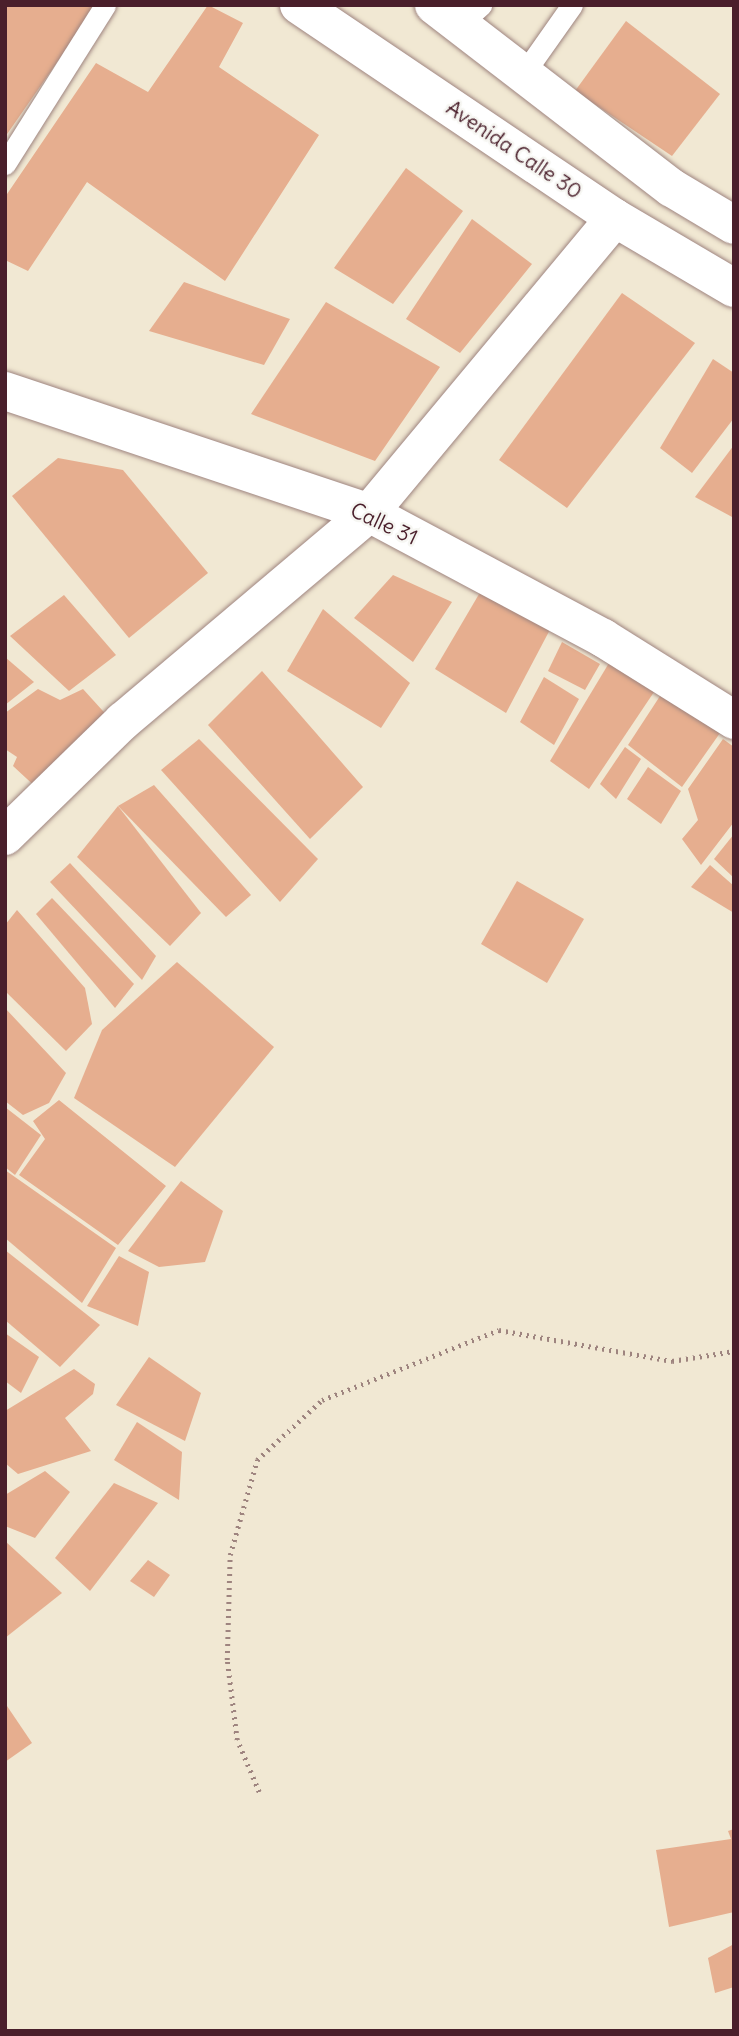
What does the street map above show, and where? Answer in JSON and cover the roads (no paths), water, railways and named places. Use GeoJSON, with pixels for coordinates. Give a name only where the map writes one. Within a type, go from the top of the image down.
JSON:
{"type":"FeatureCollection","features":[{"type":"Feature","properties":{"kind":"street","name":"Avenida Calle 30"},"geometry":{"type":"LineString","coordinates":[[299,5],[615,218],[734,288]]}},
{"type":"Feature","properties":{"kind":"street"},"geometry":{"type":"LineString","coordinates":[[458,12],[524,73],[672,188],[734,225]]}},
{"type":"Feature","properties":{"kind":"street"},"geometry":{"type":"LineString","coordinates":[[5,836],[123,721],[369,513],[615,218]]}},
{"type":"Feature","properties":{"kind":"street","name":"Calle 31"},"geometry":{"type":"LineString","coordinates":[[5,391],[369,513],[603,638],[734,720]]}},
{"type":"Feature","properties":{"kind":"lane"},"geometry":{"type":"LineString","coordinates":[[5,164],[105,5]]}},
{"type":"Feature","properties":{"kind":"lane"},"geometry":{"type":"LineString","coordinates":[[524,73],[572,5]]}}]}
